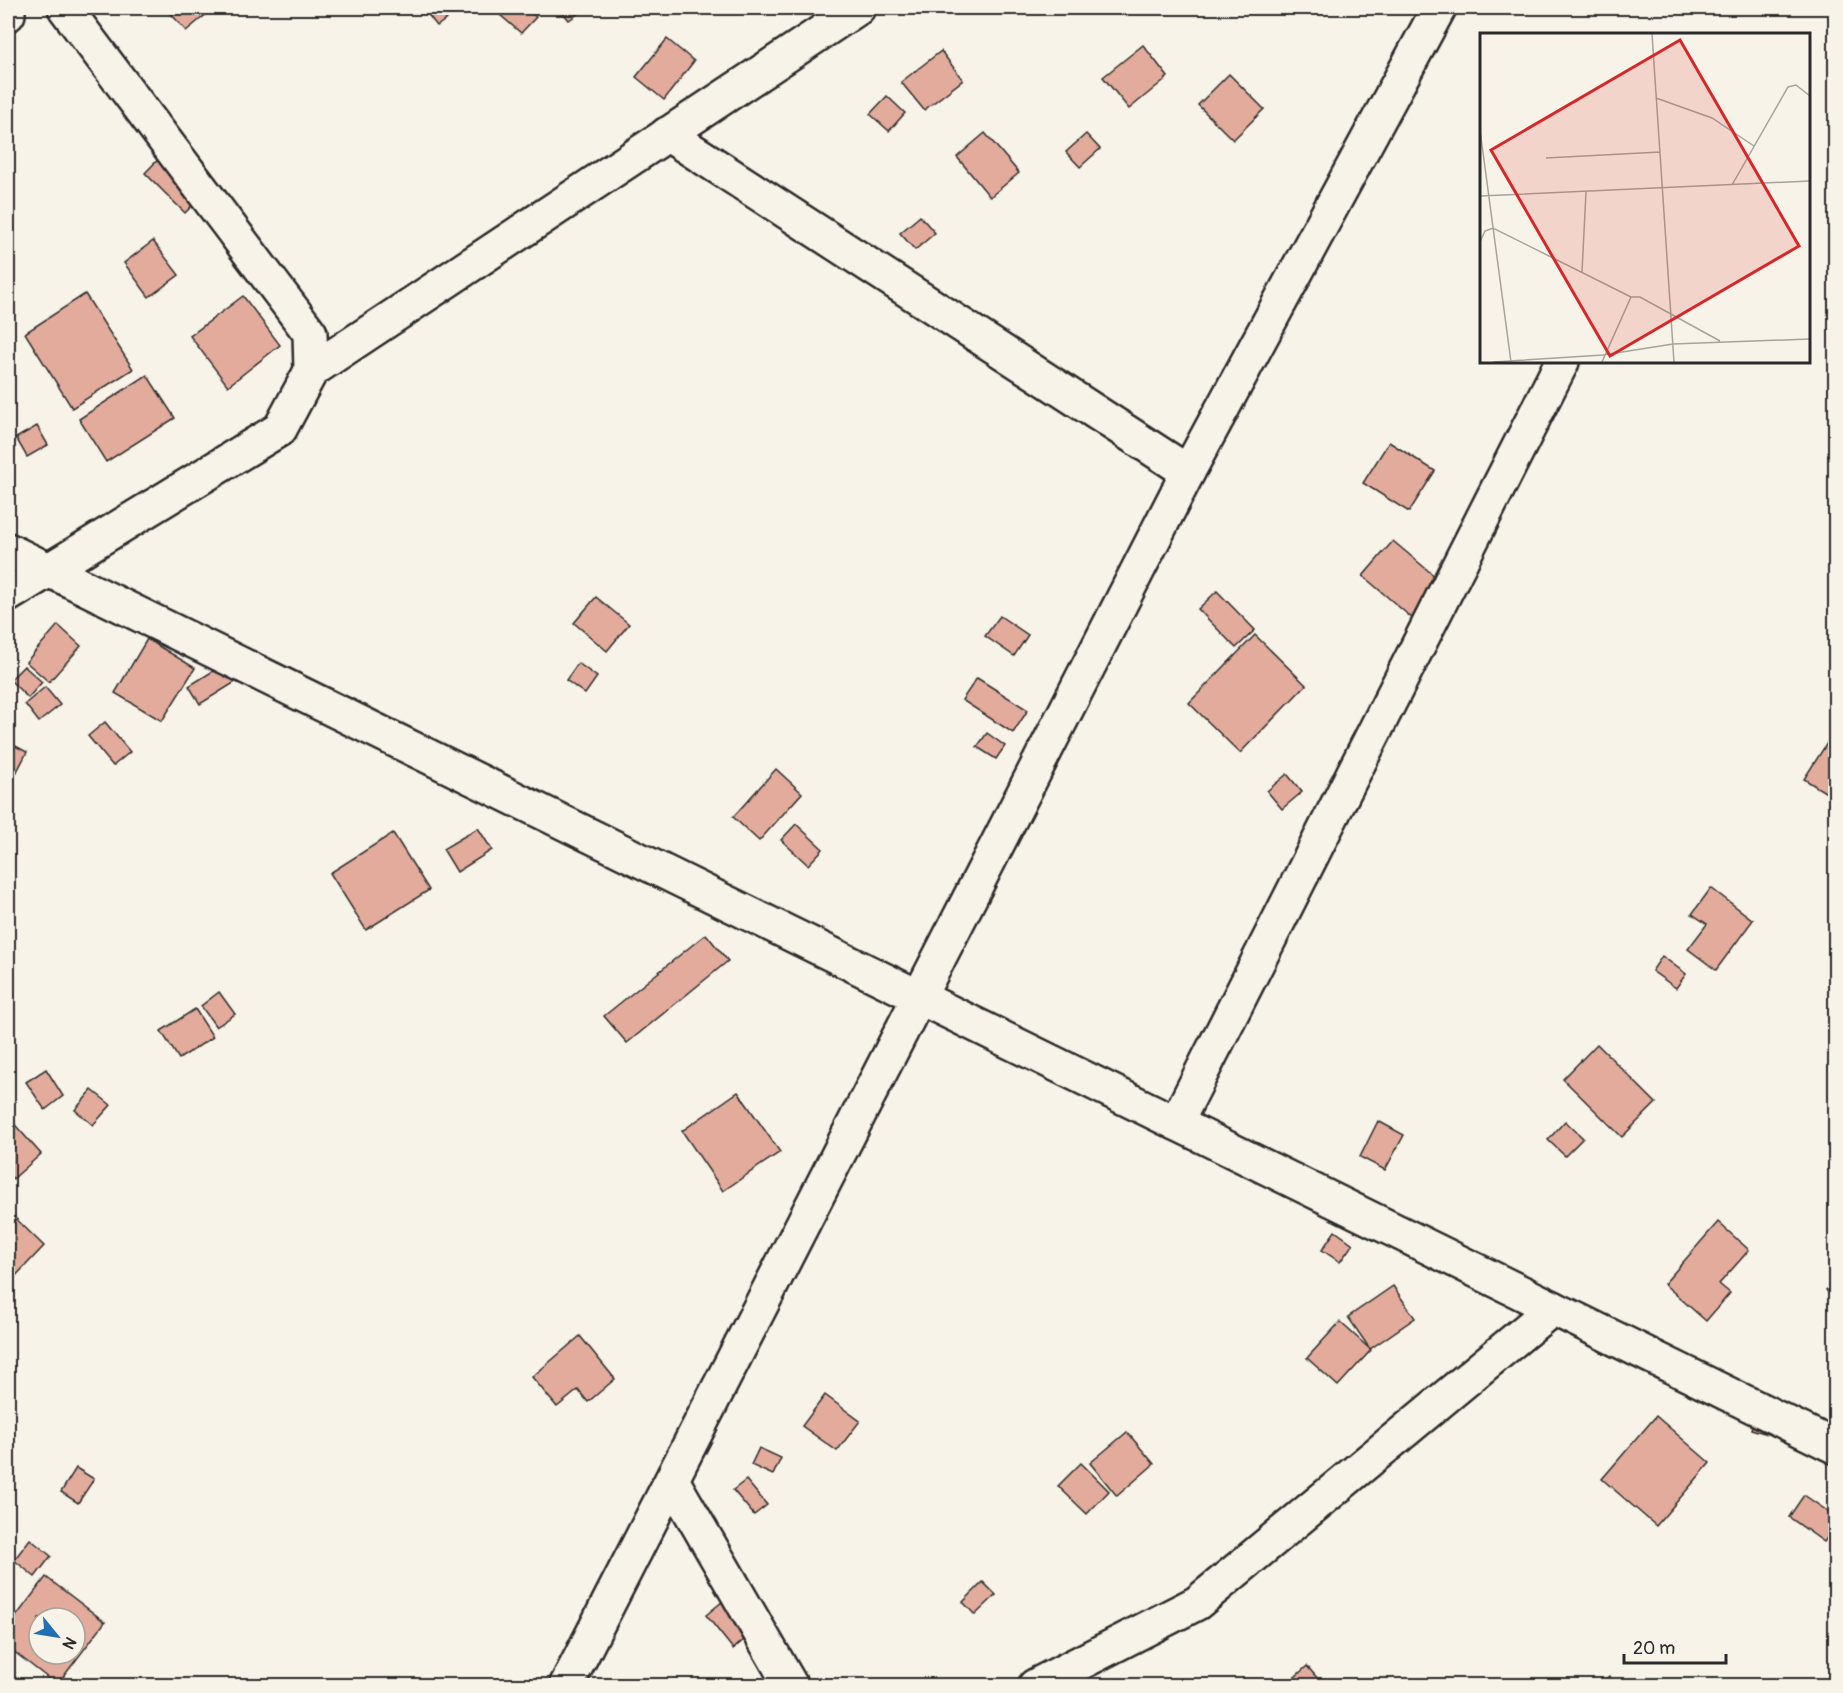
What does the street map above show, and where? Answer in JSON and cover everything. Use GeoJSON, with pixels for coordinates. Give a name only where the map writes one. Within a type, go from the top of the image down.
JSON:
{"type":"FeatureCollection","features":[{"type":"Feature","properties":{"kind":"street"},"geometry":{"type":"LineString","coordinates":[[8,8],[8,14]]}},
{"type":"Feature","properties":{"kind":"street"},"geometry":{"type":"LineString","coordinates":[[65,8],[310,333],[311,371]]}},
{"type":"Feature","properties":{"kind":"street"},"geometry":{"type":"LineString","coordinates":[[8,596],[280,429],[311,371],[858,8]]}},
{"type":"Feature","properties":{"kind":"street"},"geometry":{"type":"LineString","coordinates":[[566,1686],[1188,471],[1439,8]]}},
{"type":"Feature","properties":{"kind":"street"},"geometry":{"type":"LineString","coordinates":[[667,134],[1188,471]]}},
{"type":"Feature","properties":{"kind":"street"},"geometry":{"type":"LineString","coordinates":[[1176,1124],[1561,363]]}},
{"type":"Feature","properties":{"kind":"street"},"geometry":{"type":"LineString","coordinates":[[8,550],[1836,1447]]}},
{"type":"Feature","properties":{"kind":"street"},"geometry":{"type":"LineString","coordinates":[[1035,1686],[1197,1603],[1553,1308]]}},
{"type":"Feature","properties":{"kind":"street"},"geometry":{"type":"LineString","coordinates":[[672,1480],[791,1686]]}},
{"type":"Feature","properties":{"kind":"building"},"geometry":{"type":"Polygon","coordinates":[[[166,8],[214,8],[186,31],[166,8]]]}},
{"type":"Feature","properties":{"kind":"building"},"geometry":{"type":"Polygon","coordinates":[[[423,8],[450,8],[455,13],[437,26],[423,8]]]}},
{"type":"Feature","properties":{"kind":"building"},"geometry":{"type":"Polygon","coordinates":[[[507,8],[525,8],[536,17],[521,33],[500,15],[507,8]]]}},
{"type":"Feature","properties":{"kind":"building"},"geometry":{"type":"Polygon","coordinates":[[[559,8],[586,8],[569,20],[559,8]]]}},
{"type":"Feature","properties":{"kind":"building"},"geometry":{"type":"Polygon","coordinates":[[[667,39],[694,61],[664,100],[636,77],[667,39]]]}},
{"type":"Feature","properties":{"kind":"building"},"geometry":{"type":"Polygon","coordinates":[[[1143,45],[1168,77],[1129,109],[1103,77],[1143,45]]]}},
{"type":"Feature","properties":{"kind":"building"},"geometry":{"type":"Polygon","coordinates":[[[941,51],[963,80],[924,110],[901,82],[941,51]]]}},
{"type":"Feature","properties":{"kind":"building"},"geometry":{"type":"Polygon","coordinates":[[[1229,74],[1264,109],[1233,140],[1198,105],[1229,74]]]}},
{"type":"Feature","properties":{"kind":"building"},"geometry":{"type":"Polygon","coordinates":[[[887,96],[905,113],[889,131],[870,114],[887,96]]]}},
{"type":"Feature","properties":{"kind":"building"},"geometry":{"type":"Polygon","coordinates":[[[985,133],[1019,173],[990,197],[957,157],[985,133]]]}},
{"type":"Feature","properties":{"kind":"building"},"geometry":{"type":"Polygon","coordinates":[[[1086,134],[1100,149],[1080,167],[1066,152],[1086,134]]]}},
{"type":"Feature","properties":{"kind":"building"},"geometry":{"type":"Polygon","coordinates":[[[174,143],[214,183],[185,213],[145,173],[174,143]]]}},
{"type":"Feature","properties":{"kind":"building"},"geometry":{"type":"Polygon","coordinates":[[[920,216],[935,233],[915,250],[900,233],[920,216]]]}},
{"type":"Feature","properties":{"kind":"building"},"geometry":{"type":"Polygon","coordinates":[[[153,241],[179,275],[149,297],[124,263],[153,241]]]}},
{"type":"Feature","properties":{"kind":"building"},"geometry":{"type":"Polygon","coordinates":[[[85,294],[133,369],[72,408],[25,333],[85,294]]]}},
{"type":"Feature","properties":{"kind":"building"},"geometry":{"type":"Polygon","coordinates":[[[243,296],[280,345],[228,386],[190,336],[243,296]]]}},
{"type":"Feature","properties":{"kind":"building"},"geometry":{"type":"Polygon","coordinates":[[[147,375],[175,418],[106,462],[79,419],[147,375]]]}},
{"type":"Feature","properties":{"kind":"building"},"geometry":{"type":"Polygon","coordinates":[[[37,426],[48,445],[27,457],[16,438],[37,426]]]}},
{"type":"Feature","properties":{"kind":"building"},"geometry":{"type":"Polygon","coordinates":[[[1389,442],[1435,471],[1409,512],[1363,483],[1389,442]]]}},
{"type":"Feature","properties":{"kind":"building"},"geometry":{"type":"Polygon","coordinates":[[[1393,541],[1443,583],[1413,619],[1363,576],[1393,541]]]}},
{"type":"Feature","properties":{"kind":"building"},"geometry":{"type":"Polygon","coordinates":[[[1217,591],[1255,630],[1236,648],[1198,609],[1217,591]]]}},
{"type":"Feature","properties":{"kind":"building"},"geometry":{"type":"Polygon","coordinates":[[[596,597],[629,624],[607,651],[574,623],[596,597]]]}},
{"type":"Feature","properties":{"kind":"building"},"geometry":{"type":"Polygon","coordinates":[[[1000,616],[1028,635],[1014,656],[985,636],[1000,616]]]}},
{"type":"Feature","properties":{"kind":"building"},"geometry":{"type":"Polygon","coordinates":[[[58,625],[81,646],[49,682],[26,662],[58,625]]]}},
{"type":"Feature","properties":{"kind":"building"},"geometry":{"type":"Polygon","coordinates":[[[1255,635],[1306,685],[1240,753],[1189,703],[1255,635]]]}},
{"type":"Feature","properties":{"kind":"building"},"geometry":{"type":"Polygon","coordinates":[[[147,639],[195,668],[162,721],[115,693],[147,639]]]}},
{"type":"Feature","properties":{"kind":"building"},"geometry":{"type":"Polygon","coordinates":[[[226,663],[237,681],[200,704],[189,686],[226,663]]]}},
{"type":"Feature","properties":{"kind":"building"},"geometry":{"type":"Polygon","coordinates":[[[578,663],[597,677],[585,694],[566,680],[578,663]]]}},
{"type":"Feature","properties":{"kind":"building"},"geometry":{"type":"Polygon","coordinates":[[[24,666],[42,682],[28,698],[10,680],[24,666]]]}},
{"type":"Feature","properties":{"kind":"building"},"geometry":{"type":"Polygon","coordinates":[[[977,678],[1028,710],[1013,733],[962,700],[977,678]]]}},
{"type":"Feature","properties":{"kind":"building"},"geometry":{"type":"Polygon","coordinates":[[[45,687],[60,705],[39,722],[25,704],[45,687]]]}},
{"type":"Feature","properties":{"kind":"building"},"geometry":{"type":"Polygon","coordinates":[[[105,722],[130,752],[113,766],[88,736],[105,722]]]}},
{"type":"Feature","properties":{"kind":"building"},"geometry":{"type":"Polygon","coordinates":[[[1836,729],[1836,799],[1804,779],[1836,729]]]}},
{"type":"Feature","properties":{"kind":"building"},"geometry":{"type":"Polygon","coordinates":[[[987,733],[1005,746],[996,759],[977,747],[987,733]]]}},
{"type":"Feature","properties":{"kind":"building"},"geometry":{"type":"Polygon","coordinates":[[[8,742],[27,752],[8,789],[8,742]]]}},
{"type":"Feature","properties":{"kind":"building"},"geometry":{"type":"Polygon","coordinates":[[[776,769],[802,793],[759,841],[733,817],[776,769]]]}},
{"type":"Feature","properties":{"kind":"building"},"geometry":{"type":"Polygon","coordinates":[[[1287,774],[1302,792],[1282,809],[1267,791],[1287,774]]]}},
{"type":"Feature","properties":{"kind":"building"},"geometry":{"type":"Polygon","coordinates":[[[796,824],[823,849],[808,865],[781,840],[796,824]]]}},
{"type":"Feature","properties":{"kind":"building"},"geometry":{"type":"Polygon","coordinates":[[[478,828],[492,850],[457,872],[443,849],[478,828]]]}},
{"type":"Feature","properties":{"kind":"building"},"geometry":{"type":"Polygon","coordinates":[[[393,833],[429,890],[366,930],[330,873],[393,833]]]}},
{"type":"Feature","properties":{"kind":"building"},"geometry":{"type":"Polygon","coordinates":[[[1711,888],[1753,920],[1716,970],[1688,949],[1707,924],[1692,914],[1711,888]]]}},
{"type":"Feature","properties":{"kind":"building"},"geometry":{"type":"Polygon","coordinates":[[[706,934],[728,961],[627,1043],[604,1016],[706,934]]]}},
{"type":"Feature","properties":{"kind":"building"},"geometry":{"type":"Polygon","coordinates":[[[1662,956],[1686,974],[1676,988],[1652,971],[1662,956]]]}},
{"type":"Feature","properties":{"kind":"building"},"geometry":{"type":"Polygon","coordinates":[[[219,992],[235,1014],[216,1027],[201,1006],[219,992]]]}},
{"type":"Feature","properties":{"kind":"building"},"geometry":{"type":"Polygon","coordinates":[[[195,1009],[213,1037],[179,1059],[161,1031],[195,1009]]]}},
{"type":"Feature","properties":{"kind":"building"},"geometry":{"type":"Polygon","coordinates":[[[1597,1044],[1656,1103],[1622,1137],[1563,1079],[1597,1044]]]}},
{"type":"Feature","properties":{"kind":"building"},"geometry":{"type":"Polygon","coordinates":[[[46,1069],[63,1096],[45,1110],[26,1082],[46,1069]]]}},
{"type":"Feature","properties":{"kind":"building"},"geometry":{"type":"Polygon","coordinates":[[[92,1090],[111,1105],[93,1125],[75,1110],[92,1090]]]}},
{"type":"Feature","properties":{"kind":"building"},"geometry":{"type":"Polygon","coordinates":[[[738,1092],[780,1152],[723,1191],[682,1131],[738,1092]]]}},
{"type":"Feature","properties":{"kind":"building"},"geometry":{"type":"Polygon","coordinates":[[[8,1117],[41,1154],[13,1179],[8,1173],[8,1117]]]}},
{"type":"Feature","properties":{"kind":"building"},"geometry":{"type":"Polygon","coordinates":[[[1378,1121],[1404,1135],[1385,1170],[1360,1157],[1378,1121]]]}},
{"type":"Feature","properties":{"kind":"building"},"geometry":{"type":"Polygon","coordinates":[[[1565,1121],[1583,1138],[1565,1156],[1548,1140],[1565,1121]]]}},
{"type":"Feature","properties":{"kind":"building"},"geometry":{"type":"Polygon","coordinates":[[[8,1211],[44,1246],[8,1284],[8,1211]]]}},
{"type":"Feature","properties":{"kind":"building"},"geometry":{"type":"Polygon","coordinates":[[[1718,1222],[1749,1250],[1719,1284],[1730,1293],[1706,1321],[1664,1284],[1718,1222]]]}},
{"type":"Feature","properties":{"kind":"building"},"geometry":{"type":"Polygon","coordinates":[[[1335,1231],[1353,1244],[1340,1262],[1322,1250],[1335,1231]]]}},
{"type":"Feature","properties":{"kind":"building"},"geometry":{"type":"Polygon","coordinates":[[[1836,1283],[1836,1302],[1826,1290],[1836,1283]]]}},
{"type":"Feature","properties":{"kind":"building"},"geometry":{"type":"Polygon","coordinates":[[[1393,1286],[1415,1318],[1370,1349],[1348,1317],[1393,1286]]]}},
{"type":"Feature","properties":{"kind":"building"},"geometry":{"type":"Polygon","coordinates":[[[1340,1322],[1371,1350],[1338,1386],[1307,1358],[1340,1322]]]}},
{"type":"Feature","properties":{"kind":"building"},"geometry":{"type":"Polygon","coordinates":[[[580,1336],[615,1379],[588,1402],[578,1390],[557,1407],[532,1377],[580,1336]]]}},
{"type":"Feature","properties":{"kind":"building"},"geometry":{"type":"Polygon","coordinates":[[[825,1395],[860,1421],[837,1451],[802,1426],[825,1395]]]}},
{"type":"Feature","properties":{"kind":"building"},"geometry":{"type":"Polygon","coordinates":[[[1757,1409],[1780,1416],[1774,1436],[1751,1429],[1757,1409]]]}},
{"type":"Feature","properties":{"kind":"building"},"geometry":{"type":"Polygon","coordinates":[[[1656,1416],[1710,1463],[1656,1526],[1602,1479],[1656,1416]]]}},
{"type":"Feature","properties":{"kind":"building"},"geometry":{"type":"Polygon","coordinates":[[[1127,1432],[1154,1464],[1117,1496],[1090,1463],[1127,1432]]]}},
{"type":"Feature","properties":{"kind":"building"},"geometry":{"type":"Polygon","coordinates":[[[759,1448],[781,1458],[773,1475],[751,1465],[759,1448]]]}},
{"type":"Feature","properties":{"kind":"building"},"geometry":{"type":"Polygon","coordinates":[[[1081,1463],[1109,1491],[1087,1514],[1058,1486],[1081,1463]]]}},
{"type":"Feature","properties":{"kind":"building"},"geometry":{"type":"Polygon","coordinates":[[[76,1468],[94,1479],[78,1503],[61,1492],[76,1468]]]}},
{"type":"Feature","properties":{"kind":"building"},"geometry":{"type":"Polygon","coordinates":[[[746,1480],[767,1505],[754,1515],[733,1490],[746,1480]]]}},
{"type":"Feature","properties":{"kind":"building"},"geometry":{"type":"Polygon","coordinates":[[[1804,1495],[1836,1517],[1836,1526],[1824,1542],[1789,1517],[1804,1495]]]}},
{"type":"Feature","properties":{"kind":"building"},"geometry":{"type":"Polygon","coordinates":[[[30,1539],[51,1556],[35,1577],[14,1560],[30,1539]]]}},
{"type":"Feature","properties":{"kind":"building"},"geometry":{"type":"Polygon","coordinates":[[[46,1577],[84,1606],[27,1606],[27,1662],[8,1647],[8,1627],[46,1577]]]}},
{"type":"Feature","properties":{"kind":"building"},"geometry":{"type":"Polygon","coordinates":[[[983,1582],[996,1595],[975,1615],[963,1602],[983,1582]]]}},
{"type":"Feature","properties":{"kind":"building"},"geometry":{"type":"Polygon","coordinates":[[[734,1592],[761,1626],[733,1649],[706,1615],[734,1592]]]}},
{"type":"Feature","properties":{"kind":"building"},"geometry":{"type":"Polygon","coordinates":[[[87,1608],[105,1622],[87,1646],[87,1608]]]}},
{"type":"Feature","properties":{"kind":"building"},"geometry":{"type":"Polygon","coordinates":[[[32,1666],[71,1666],[57,1685],[32,1666]]]}},
{"type":"Feature","properties":{"kind":"building"},"geometry":{"type":"Polygon","coordinates":[[[1307,1666],[1324,1686],[1285,1686],[1307,1666]]]}},
{"type":"Feature","properties":{"kind":"building"},"geometry":{"type":"Polygon","coordinates":[[[1609,1676],[1618,1686],[1598,1686],[1609,1676]]]}}]}
